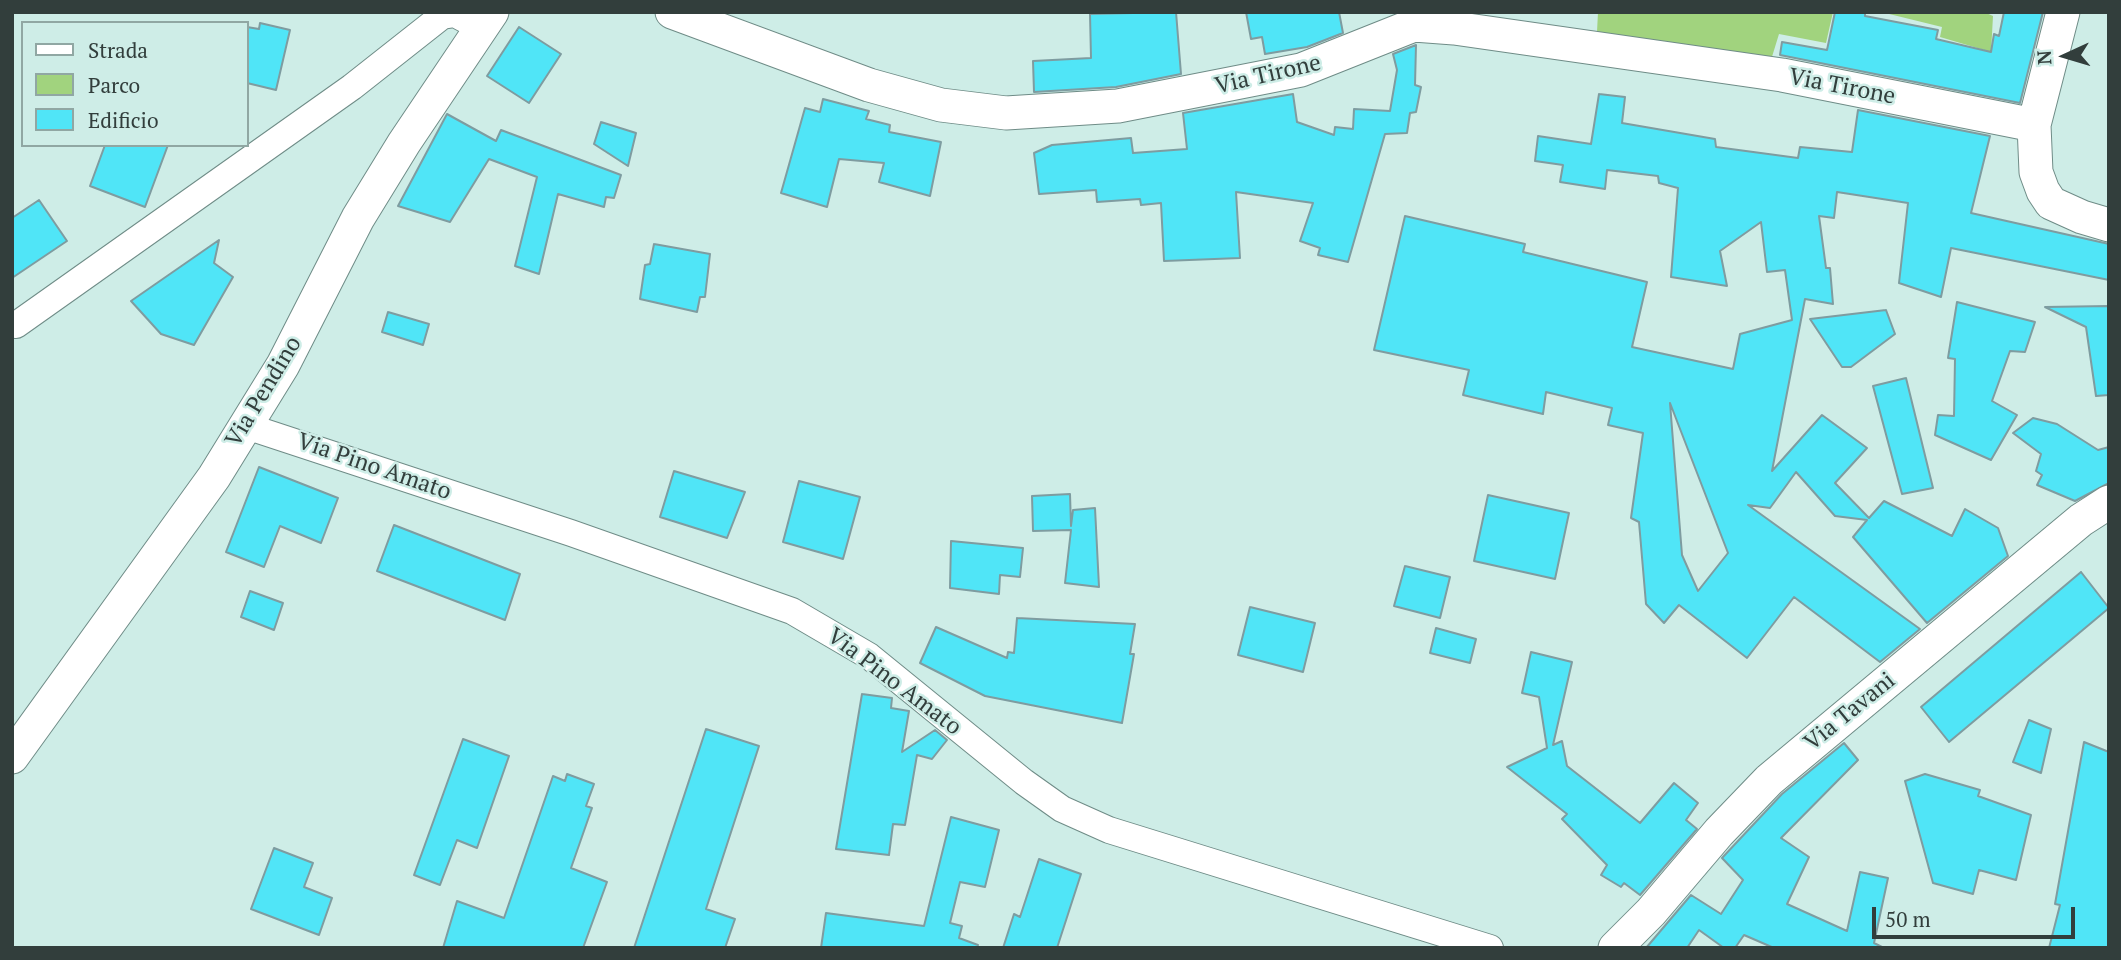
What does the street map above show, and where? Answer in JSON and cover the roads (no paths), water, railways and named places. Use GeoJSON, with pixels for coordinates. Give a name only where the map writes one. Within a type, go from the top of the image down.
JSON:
{"type":"FeatureCollection","features":[{"type":"Feature","properties":{"kind":"street","name":"Via Tirone"},"geometry":{"type":"LineString","coordinates":[[672,12],[869,85],[941,105],[1006,113],[1118,106],[1301,70],[1414,25],[1495,33],[1782,75],[2034,125]]}},
{"type":"Feature","properties":{"kind":"street"},"geometry":{"type":"LineString","coordinates":[[2063,12],[2034,125],[2036,172],[2043,191],[2051,202],[2081,218],[2109,225]]}},
{"type":"Feature","properties":{"kind":"street"},"geometry":{"type":"LineString","coordinates":[[16,325],[352,87],[434,21],[455,14],[486,20]]}},
{"type":"Feature","properties":{"kind":"street","name":"Via Pendino"},"geometry":{"type":"LineString","coordinates":[[12,757],[214,477],[243,425],[282,365],[358,218],[486,20]]}},
{"type":"Feature","properties":{"kind":"street","name":"Via Pino Amato"},"geometry":{"type":"LineString","coordinates":[[243,425],[571,533],[792,611],[869,656],[1024,782],[1062,809],[1109,830],[1455,942],[1489,948]]}},
{"type":"Feature","properties":{"kind":"street","name":"Via Tavani"},"geometry":{"type":"LineString","coordinates":[[1615,948],[1651,912],[1719,832],[1769,780],[2081,520],[2109,502]]}}]}
